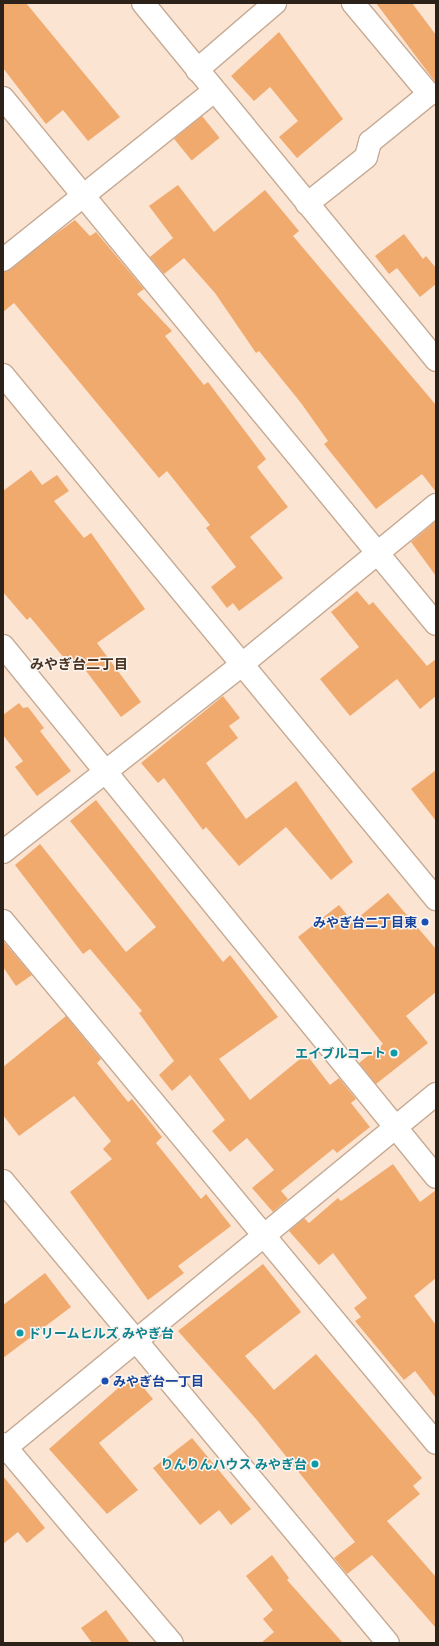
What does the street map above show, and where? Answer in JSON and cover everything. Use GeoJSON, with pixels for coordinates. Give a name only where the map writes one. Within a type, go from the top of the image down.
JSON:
{"type":"FeatureCollection","features":[{"type":"Feature","properties":{"kind":"street"},"geometry":{"type":"LineString","coordinates":[[142,3],[436,360]]}},
{"type":"Feature","properties":{"kind":"street"},"geometry":{"type":"LineString","coordinates":[[197,70],[275,3]]}},
{"type":"Feature","properties":{"kind":"street"},"geometry":{"type":"LineString","coordinates":[[308,204],[366,157],[370,142],[429,94],[353,3]]}},
{"type":"Feature","properties":{"kind":"street"},"geometry":{"type":"LineString","coordinates":[[3,260],[214,91]]}},
{"type":"Feature","properties":{"kind":"street"},"geometry":{"type":"LineString","coordinates":[[3,98],[436,624]]}},
{"type":"Feature","properties":{"kind":"street"},"geometry":{"type":"LineString","coordinates":[[3,375],[240,666],[436,899]]}},
{"type":"Feature","properties":{"kind":"street"},"geometry":{"type":"LineString","coordinates":[[3,852],[240,666],[436,505]]}},
{"type":"Feature","properties":{"kind":"street"},"geometry":{"type":"LineString","coordinates":[[3,646],[436,1177]]}},
{"type":"Feature","properties":{"kind":"street"},"geometry":{"type":"LineString","coordinates":[[3,921],[262,1237],[436,1443]]}},
{"type":"Feature","properties":{"kind":"street"},"geometry":{"type":"LineString","coordinates":[[172,1643],[4,1447],[436,1094]]}},
{"type":"Feature","properties":{"kind":"street"},"geometry":{"type":"LineString","coordinates":[[3,1181],[388,1643]]}},
{"type":"Feature","properties":{"kind":"building"},"geometry":{"type":"Polygon","coordinates":[[[3,3],[26,3],[120,117],[88,141],[63,110],[46,124],[3,68],[3,3]]]}},
{"type":"Feature","properties":{"kind":"building"},"geometry":{"type":"Polygon","coordinates":[[[376,3],[412,3],[436,35],[436,83],[376,3]]]}},
{"type":"Feature","properties":{"kind":"building"},"geometry":{"type":"Polygon","coordinates":[[[279,32],[343,119],[297,158],[279,137],[298,121],[270,87],[254,101],[231,76],[279,32]]]}},
{"type":"Feature","properties":{"kind":"building"},"geometry":{"type":"Polygon","coordinates":[[[202,116],[220,138],[192,160],[174,139],[202,116]]]}},
{"type":"Feature","properties":{"kind":"building"},"geometry":{"type":"Polygon","coordinates":[[[178,185],[214,232],[265,190],[299,231],[293,236],[436,405],[436,492],[422,474],[376,509],[324,444],[328,441],[301,403],[259,351],[256,353],[215,293],[184,258],[164,274],[150,257],[173,238],[149,206],[178,185]]]}},
{"type":"Feature","properties":{"kind":"building"},"geometry":{"type":"Polygon","coordinates":[[[75,220],[90,236],[96,232],[144,289],[137,294],[172,331],[165,336],[204,385],[208,382],[266,459],[257,467],[288,507],[250,537],[283,578],[239,611],[233,603],[227,608],[211,587],[236,567],[206,528],[210,525],[167,471],[159,478],[14,303],[3,312],[3,272],[75,220]]]}},
{"type":"Feature","properties":{"kind":"building"},"geometry":{"type":"Polygon","coordinates":[[[404,234],[423,259],[426,256],[436,268],[436,284],[420,297],[397,268],[389,274],[375,256],[404,234]]]}},
{"type":"Feature","properties":{"kind":"building"},"geometry":{"type":"Polygon","coordinates":[[[31,470],[42,485],[57,475],[69,491],[54,501],[84,538],[91,533],[145,609],[97,643],[141,702],[121,717],[77,659],[70,665],[30,617],[27,620],[3,592],[3,491],[31,470]]]}},
{"type":"Feature","properties":{"kind":"building"},"geometry":{"type":"Polygon","coordinates":[[[436,521],[436,576],[411,542],[436,521]]]}},
{"type":"Feature","properties":{"kind":"building"},"geometry":{"type":"Polygon","coordinates":[[[357,591],[369,605],[373,602],[427,666],[436,659],[436,696],[420,709],[397,679],[350,716],[320,679],[359,647],[331,612],[357,591]]]}},
{"type":"Feature","properties":{"kind":"building"},"geometry":{"type":"Polygon","coordinates":[[[223,696],[240,718],[229,726],[238,738],[206,763],[246,819],[296,781],[353,862],[331,880],[286,827],[239,866],[206,827],[203,830],[164,778],[158,783],[141,763],[223,696]]]}},
{"type":"Feature","properties":{"kind":"building"},"geometry":{"type":"Polygon","coordinates":[[[19,703],[23,708],[28,707],[44,728],[40,731],[71,771],[37,796],[15,767],[23,761],[3,735],[3,715],[19,703]]]}},
{"type":"Feature","properties":{"kind":"building"},"geometry":{"type":"Polygon","coordinates":[[[436,770],[436,821],[411,789],[436,770]]]}},
{"type":"Feature","properties":{"kind":"building"},"geometry":{"type":"Polygon","coordinates":[[[96,800],[223,962],[230,955],[278,1017],[219,1059],[250,1100],[306,1054],[330,1085],[339,1078],[356,1099],[351,1103],[370,1127],[337,1153],[333,1149],[281,1191],[288,1199],[273,1212],[252,1188],[274,1170],[247,1138],[230,1152],[212,1131],[225,1120],[190,1075],[172,1091],[159,1075],[174,1061],[139,1013],[142,1011],[90,949],[83,954],[15,865],[40,844],[126,952],[156,927],[70,821],[96,800]]]}},
{"type":"Feature","properties":{"kind":"building"},"geometry":{"type":"Polygon","coordinates":[[[388,893],[436,949],[436,992],[406,1016],[428,1043],[376,1084],[359,1063],[383,1044],[298,937],[339,905],[353,922],[388,893]]]}},
{"type":"Feature","properties":{"kind":"building"},"geometry":{"type":"Polygon","coordinates":[[[3,941],[32,975],[16,986],[3,967],[3,941]]]}},
{"type":"Feature","properties":{"kind":"building"},"geometry":{"type":"Polygon","coordinates":[[[66,1016],[101,1059],[97,1063],[128,1102],[132,1099],[162,1137],[156,1143],[201,1199],[206,1194],[231,1226],[178,1266],[184,1273],[148,1300],[70,1192],[112,1159],[103,1149],[111,1141],[74,1096],[19,1136],[3,1115],[3,1067],[66,1016]]]}},
{"type":"Feature","properties":{"kind":"building"},"geometry":{"type":"Polygon","coordinates":[[[393,1164],[420,1202],[436,1190],[436,1278],[414,1296],[436,1325],[436,1398],[415,1371],[404,1380],[355,1321],[361,1317],[354,1308],[367,1298],[333,1253],[319,1265],[289,1231],[304,1218],[309,1223],[338,1198],[341,1201],[393,1164]]]}},
{"type":"Feature","properties":{"kind":"building"},"geometry":{"type":"Polygon","coordinates":[[[263,1264],[301,1312],[245,1356],[274,1390],[316,1354],[422,1478],[413,1486],[420,1494],[387,1521],[436,1577],[436,1628],[372,1555],[347,1574],[334,1558],[355,1542],[256,1419],[178,1331],[263,1264]]]}},
{"type":"Feature","properties":{"kind":"building","name":"ドリームヒルズ みやぎ台"},"geometry":{"type":"Polygon","coordinates":[[[45,1273],[71,1307],[3,1358],[3,1305],[45,1273]]]}},
{"type":"Feature","properties":{"kind":"building"},"geometry":{"type":"Polygon","coordinates":[[[133,1375],[153,1399],[99,1443],[138,1490],[107,1514],[49,1449],[133,1375]]]}},
{"type":"Feature","properties":{"kind":"building"},"geometry":{"type":"Polygon","coordinates":[[[192,1438],[251,1509],[231,1525],[219,1510],[200,1525],[153,1468],[192,1438]]]}},
{"type":"Feature","properties":{"kind":"building"},"geometry":{"type":"Polygon","coordinates":[[[3,1476],[45,1528],[27,1543],[18,1532],[3,1544],[3,1476]]]}},
{"type":"Feature","properties":{"kind":"building"},"geometry":{"type":"Polygon","coordinates":[[[272,1555],[289,1578],[287,1580],[343,1643],[261,1643],[274,1632],[263,1619],[273,1610],[246,1576],[272,1555]]]}},
{"type":"Feature","properties":{"kind":"building"},"geometry":{"type":"Polygon","coordinates":[[[106,1610],[130,1643],[92,1643],[81,1628],[106,1610]]]}},
{"type":"Feature","properties":{"kind":"place","name":"みやぎ台二丁目東"},"geometry":{"type":"Point","coordinates":[425,922]}},
{"type":"Feature","properties":{"kind":"place","name":"エイブルコート"},"geometry":{"type":"Point","coordinates":[394,1053]}},
{"type":"Feature","properties":{"kind":"place","name":"ドリームヒルズ みやぎ台"},"geometry":{"type":"Point","coordinates":[20,1333]}},
{"type":"Feature","properties":{"kind":"place","name":"みやぎ台一丁目"},"geometry":{"type":"Point","coordinates":[105,1381]}},
{"type":"Feature","properties":{"kind":"place","name":"りんりんハウス みやぎ台"},"geometry":{"type":"Point","coordinates":[315,1464]}},
{"type":"Feature","properties":{"kind":"district","name":"みやぎ台二丁目"},"geometry":{"type":"Point","coordinates":[79,664]}}]}
